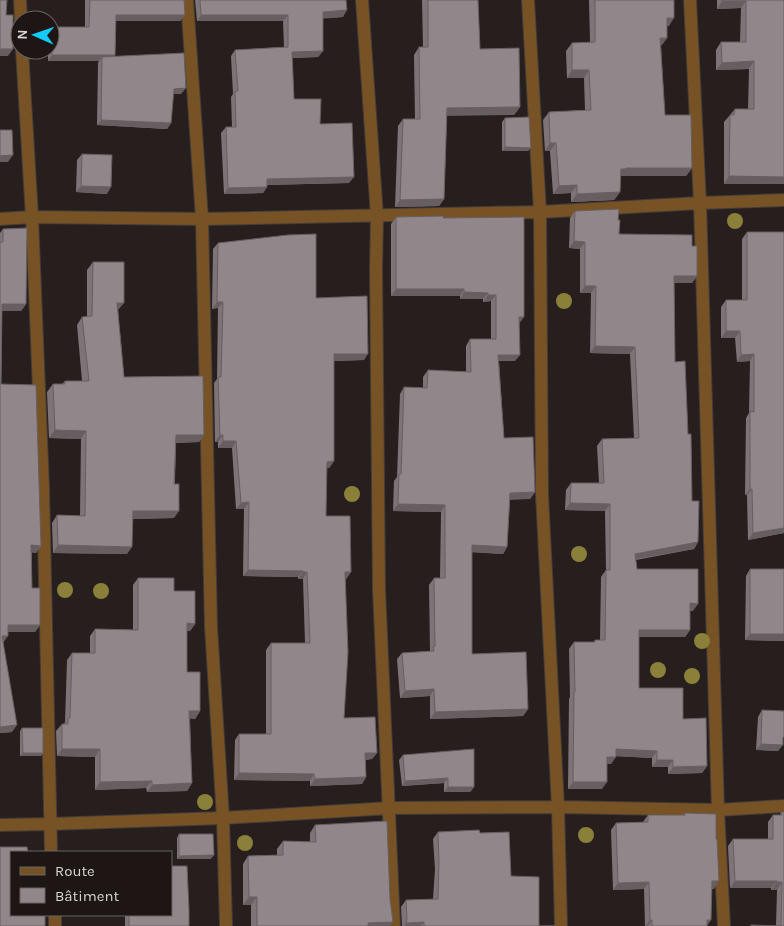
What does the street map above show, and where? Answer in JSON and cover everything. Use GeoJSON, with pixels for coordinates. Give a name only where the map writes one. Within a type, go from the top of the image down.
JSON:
{"type":"FeatureCollection","features":[{"type":"Feature","properties":{"kind":"street"},"geometry":{"type":"LineString","coordinates":[[187,0],[202,218],[211,627],[223,818],[226,926]]}},
{"type":"Feature","properties":{"kind":"street"},"geometry":{"type":"LineString","coordinates":[[362,0],[378,216],[376,269],[380,590],[394,926]]}},
{"type":"Feature","properties":{"kind":"street"},"geometry":{"type":"LineString","coordinates":[[528,0],[540,212],[542,495],[558,807],[561,926]]}},
{"type":"Feature","properties":{"kind":"street"},"geometry":{"type":"LineString","coordinates":[[690,0],[700,203],[718,810],[724,926]]}},
{"type":"Feature","properties":{"kind":"street"},"geometry":{"type":"LineString","coordinates":[[23,60],[32,217],[43,488],[52,851]]}},
{"type":"Feature","properties":{"kind":"street"},"geometry":{"type":"LineString","coordinates":[[0,219],[32,217],[378,216],[540,212],[784,200]]}},
{"type":"Feature","properties":{"kind":"street"},"geometry":{"type":"LineString","coordinates":[[0,825],[223,818],[390,808],[558,807],[718,810],[784,806]]}},
{"type":"Feature","properties":{"kind":"building"},"geometry":{"type":"Polygon","coordinates":[[[0,0],[7,0],[6,15],[10,15],[10,49],[0,49],[0,0]]]}},
{"type":"Feature","properties":{"kind":"building"},"geometry":{"type":"Polygon","coordinates":[[[90,0],[184,0],[185,15],[116,15],[115,55],[60,55],[60,27],[89,27],[90,0]]]}},
{"type":"Feature","properties":{"kind":"building"},"geometry":{"type":"Polygon","coordinates":[[[200,0],[346,0],[347,10],[323,12],[323,51],[292,52],[294,99],[321,99],[320,124],[352,123],[354,177],[267,179],[267,187],[228,188],[226,127],[236,127],[235,91],[238,91],[235,50],[288,47],[288,15],[201,15],[200,0]]]}},
{"type":"Feature","properties":{"kind":"building"},"geometry":{"type":"Polygon","coordinates":[[[428,0],[478,0],[480,49],[519,48],[520,107],[447,108],[444,199],[400,200],[403,119],[420,119],[419,47],[428,47],[428,0]]]}},
{"type":"Feature","properties":{"kind":"building"},"geometry":{"type":"Polygon","coordinates":[[[595,0],[674,0],[674,18],[667,18],[667,38],[660,38],[665,115],[691,115],[692,168],[621,169],[620,192],[577,194],[577,185],[559,186],[556,143],[550,143],[549,112],[591,110],[589,70],[572,70],[572,43],[595,42],[595,0]]]}},
{"type":"Feature","properties":{"kind":"building"},"geometry":{"type":"Polygon","coordinates":[[[722,0],[784,0],[784,177],[729,176],[730,115],[734,115],[735,109],[754,109],[754,61],[722,63],[721,42],[746,42],[746,1],[722,0]]]}},
{"type":"Feature","properties":{"kind":"building"},"geometry":{"type":"Polygon","coordinates":[[[184,53],[186,88],[174,89],[171,123],[101,120],[102,57],[184,53]]]}},
{"type":"Feature","properties":{"kind":"building"},"geometry":{"type":"Polygon","coordinates":[[[529,117],[531,148],[505,147],[505,118],[529,117]]]}},
{"type":"Feature","properties":{"kind":"building"},"geometry":{"type":"Polygon","coordinates":[[[0,130],[12,130],[13,155],[0,156],[0,130]]]}},
{"type":"Feature","properties":{"kind":"building"},"geometry":{"type":"Polygon","coordinates":[[[82,154],[112,155],[111,187],[81,186],[82,154]]]}},
{"type":"Feature","properties":{"kind":"building"},"geometry":{"type":"Polygon","coordinates":[[[619,209],[619,234],[692,235],[692,246],[697,246],[697,276],[674,276],[675,362],[685,361],[688,434],[691,434],[692,501],[699,501],[698,542],[635,554],[637,569],[698,569],[698,604],[690,603],[690,630],[639,630],[639,688],[683,688],[683,719],[706,718],[707,766],[673,767],[673,760],[657,760],[657,751],[616,749],[616,757],[607,757],[607,782],[573,782],[574,642],[605,640],[606,570],[610,570],[610,504],[570,503],[571,483],[604,483],[602,439],[639,438],[635,347],[595,346],[596,286],[585,286],[585,242],[574,241],[575,211],[619,209]]]}},
{"type":"Feature","properties":{"kind":"building"},"geometry":{"type":"Polygon","coordinates":[[[444,216],[443,218],[524,217],[524,317],[519,317],[520,355],[498,355],[504,438],[533,437],[535,492],[510,493],[507,547],[472,545],[472,654],[526,652],[528,709],[435,712],[434,689],[405,691],[402,653],[434,651],[434,578],[445,578],[445,505],[398,504],[404,387],[427,388],[428,370],[471,372],[470,339],[496,339],[496,295],[464,292],[464,289],[396,289],[396,217],[444,216]]]}},
{"type":"Feature","properties":{"kind":"building"},"geometry":{"type":"Polygon","coordinates":[[[27,228],[26,304],[2,304],[1,384],[36,385],[41,546],[31,545],[32,588],[40,588],[40,625],[8,625],[8,636],[2,636],[17,725],[0,727],[0,242],[3,242],[3,229],[27,228]]]}},
{"type":"Feature","properties":{"kind":"building"},"geometry":{"type":"Polygon","coordinates":[[[747,232],[784,232],[784,528],[753,533],[752,489],[750,489],[750,411],[754,412],[754,354],[741,355],[740,331],[726,331],[726,300],[747,300],[747,232]]]}},
{"type":"Feature","properties":{"kind":"building"},"geometry":{"type":"Polygon","coordinates":[[[316,234],[316,298],[367,296],[368,354],[334,354],[334,461],[327,462],[326,516],[350,516],[351,572],[345,572],[348,652],[344,718],[375,717],[377,753],[365,753],[366,777],[315,779],[314,774],[239,773],[239,734],[271,734],[271,643],[310,643],[307,572],[248,570],[249,502],[241,503],[236,441],[223,441],[223,435],[220,435],[218,377],[221,377],[223,302],[217,302],[218,243],[288,235],[316,234]]]}},
{"type":"Feature","properties":{"kind":"building"},"geometry":{"type":"Polygon","coordinates":[[[93,262],[124,262],[124,303],[117,303],[124,377],[203,376],[204,435],[176,435],[174,484],[179,484],[179,511],[133,511],[132,547],[58,545],[57,515],[85,516],[86,431],[55,430],[53,384],[65,384],[65,381],[89,381],[82,317],[92,316],[93,262]]]}},
{"type":"Feature","properties":{"kind":"building"},"geometry":{"type":"Polygon","coordinates":[[[750,569],[784,569],[784,634],[750,634],[750,569]]]}},
{"type":"Feature","properties":{"kind":"building"},"geometry":{"type":"Polygon","coordinates":[[[138,578],[174,578],[174,591],[195,591],[195,624],[187,623],[187,672],[200,672],[200,711],[189,711],[192,783],[152,785],[152,781],[100,782],[100,749],[62,749],[62,724],[68,724],[68,718],[70,718],[72,653],[95,653],[95,629],[138,630],[138,578]]]}},
{"type":"Feature","properties":{"kind":"building"},"geometry":{"type":"Polygon","coordinates":[[[762,710],[784,711],[783,745],[761,744],[762,710]]]}},
{"type":"Feature","properties":{"kind":"building"},"geometry":{"type":"Polygon","coordinates":[[[22,728],[43,728],[43,753],[23,753],[22,728]]]}},
{"type":"Feature","properties":{"kind":"building"},"geometry":{"type":"Polygon","coordinates":[[[474,749],[474,787],[448,787],[448,778],[405,781],[403,755],[474,749]]]}},
{"type":"Feature","properties":{"kind":"building"},"geometry":{"type":"Polygon","coordinates":[[[781,812],[784,812],[784,926],[781,926],[782,882],[735,881],[733,839],[773,839],[773,815],[782,815],[781,812]]]}},
{"type":"Feature","properties":{"kind":"building"},"geometry":{"type":"Polygon","coordinates":[[[685,813],[716,814],[719,881],[712,881],[711,920],[707,920],[707,926],[652,926],[652,920],[650,920],[649,882],[618,883],[616,823],[648,822],[648,815],[685,815],[685,813]]]}},
{"type":"Feature","properties":{"kind":"building"},"geometry":{"type":"Polygon","coordinates":[[[387,821],[390,899],[393,922],[368,923],[368,926],[257,926],[257,897],[249,897],[248,856],[283,855],[283,841],[316,842],[315,825],[387,821]]]}},
{"type":"Feature","properties":{"kind":"building"},"geometry":{"type":"Polygon","coordinates":[[[479,830],[480,833],[509,832],[511,876],[539,877],[539,926],[424,926],[424,922],[406,923],[406,900],[438,899],[438,832],[479,830]]]}},
{"type":"Feature","properties":{"kind":"building"},"geometry":{"type":"Polygon","coordinates":[[[179,834],[213,834],[214,855],[179,856],[179,834]]]}},
{"type":"Feature","properties":{"kind":"building"},"geometry":{"type":"Polygon","coordinates":[[[0,847],[27,847],[28,851],[10,851],[10,916],[45,916],[45,926],[0,926],[0,847]]]}},
{"type":"Feature","properties":{"kind":"building"},"geometry":{"type":"Polygon","coordinates":[[[172,866],[187,866],[189,926],[129,926],[129,916],[172,916],[172,866]]]}}]}
